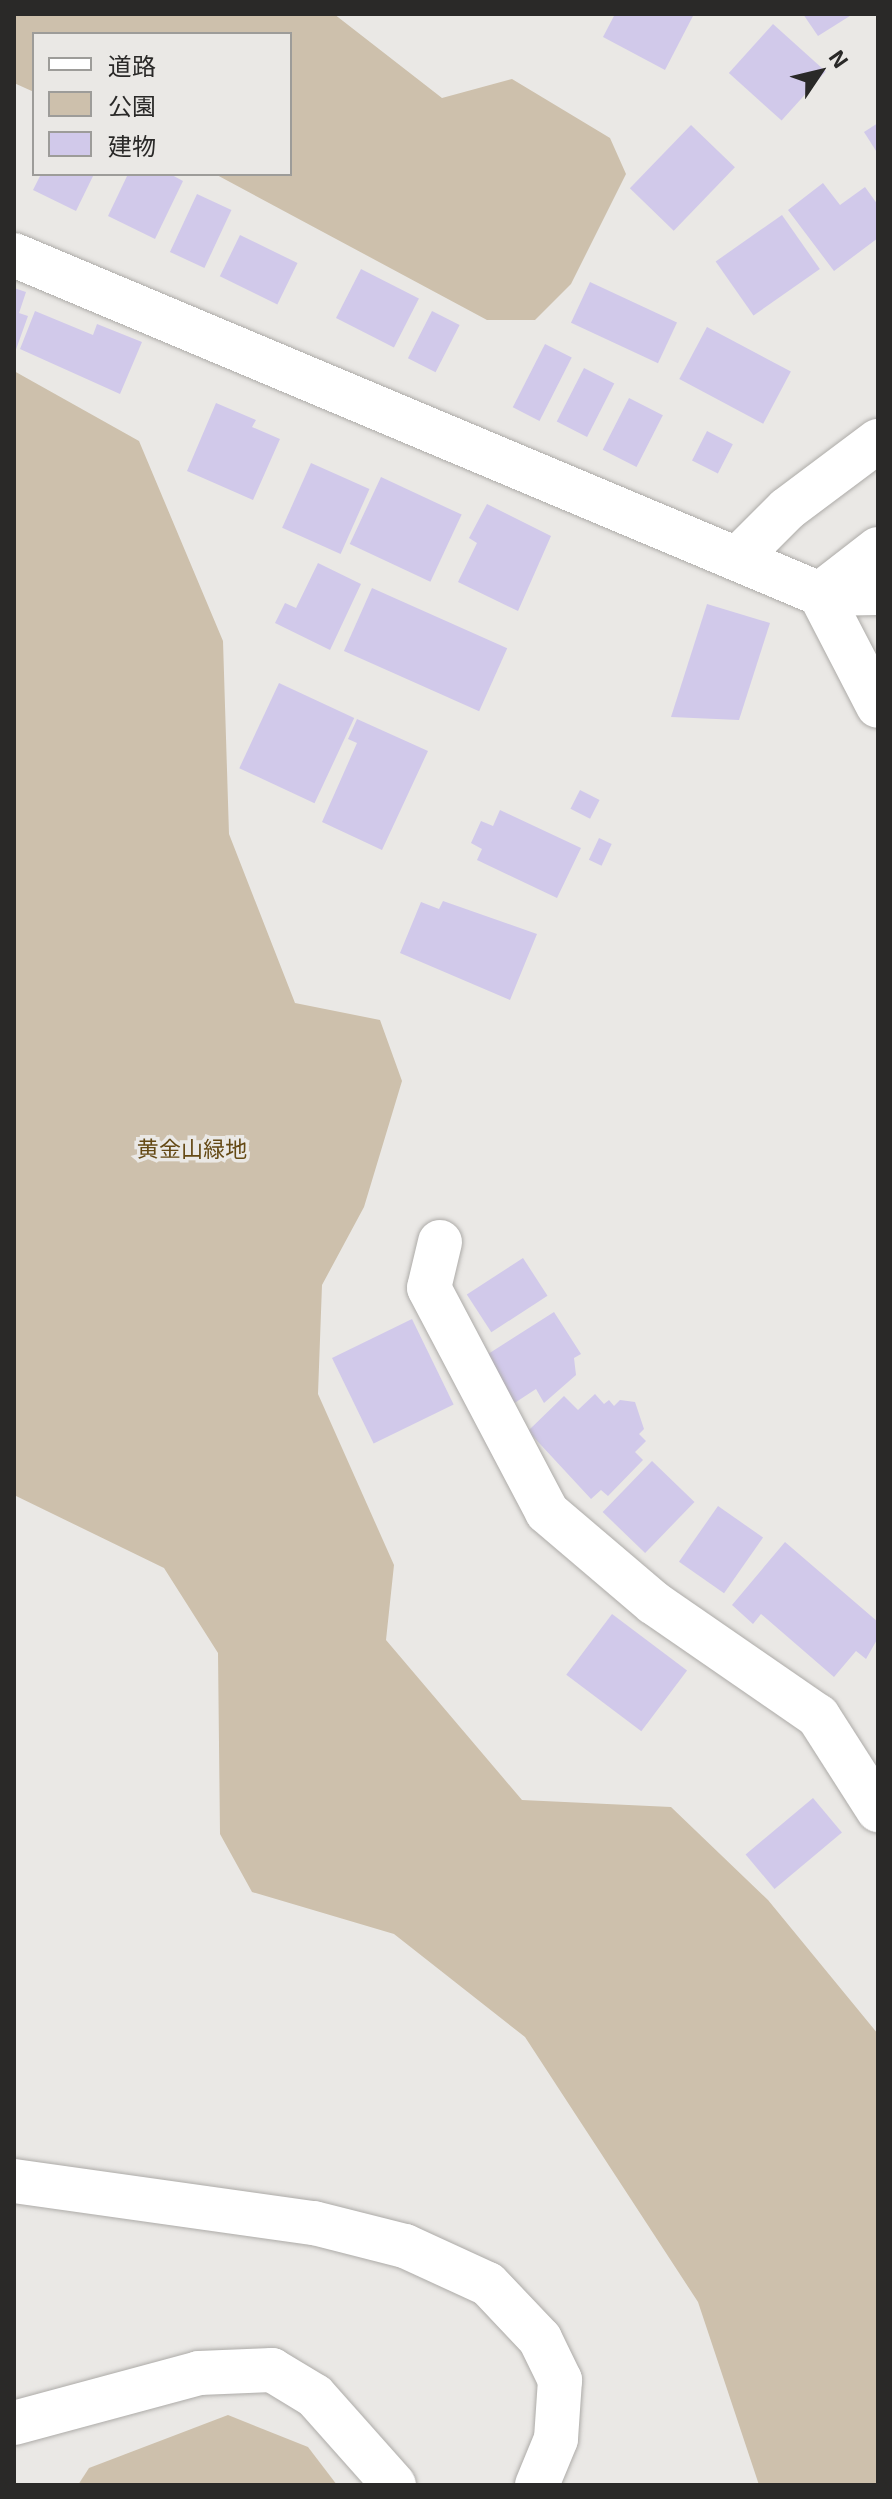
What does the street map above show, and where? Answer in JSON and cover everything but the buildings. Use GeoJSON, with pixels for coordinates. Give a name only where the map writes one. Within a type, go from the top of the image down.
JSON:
{"type":"FeatureCollection","features":[{"type":"Feature","properties":{"kind":"street"},"geometry":{"type":"LineString","coordinates":[[14,255],[820,594],[878,593]]}},
{"type":"Feature","properties":{"kind":"street"},"geometry":{"type":"LineString","coordinates":[[738,558],[787,509],[878,441]]}},
{"type":"Feature","properties":{"kind":"street"},"geometry":{"type":"LineString","coordinates":[[820,594],[878,549]]}},
{"type":"Feature","properties":{"kind":"street"},"geometry":{"type":"LineString","coordinates":[[820,594],[878,706]]}},
{"type":"Feature","properties":{"kind":"street"},"geometry":{"type":"LineString","coordinates":[[440,1242],[429,1288],[547,1512],[654,1603],[818,1716],[878,1810]]}},
{"type":"Feature","properties":{"kind":"street"},"geometry":{"type":"LineString","coordinates":[[14,2181],[314,2223],[405,2246],[488,2284],[540,2339],[560,2380],[556,2439],[537,2485]]}},
{"type":"Feature","properties":{"kind":"street"},"geometry":{"type":"LineString","coordinates":[[14,2423],[199,2373],[272,2370],[315,2396],[394,2485]]}},
{"type":"Feature","properties":{"kind":"green space"},"geometry":{"type":"Polygon","coordinates":[[[14,14],[334,14],[442,98],[512,79],[610,138],[626,174],[571,284],[535,320],[487,320],[219,176],[292,176],[292,32],[32,32],[32,91],[14,83],[14,14]]]}},
{"type":"Feature","properties":{"kind":"green space","name":"黄金山緑地"},"geometry":{"type":"Polygon","coordinates":[[[14,371],[139,441],[223,641],[229,834],[295,1003],[380,1020],[402,1081],[364,1207],[322,1285],[318,1394],[394,1565],[386,1640],[522,1800],[671,1807],[768,1900],[878,2034],[878,2485],[759,2485],[698,2302],[525,2037],[394,1934],[252,1892],[220,1834],[218,1653],[164,1568],[14,1495],[14,371]]]}},
{"type":"Feature","properties":{"kind":"green space"},"geometry":{"type":"Polygon","coordinates":[[[228,2415],[308,2447],[337,2485],[78,2485],[89,2468],[228,2415]]]}}]}
